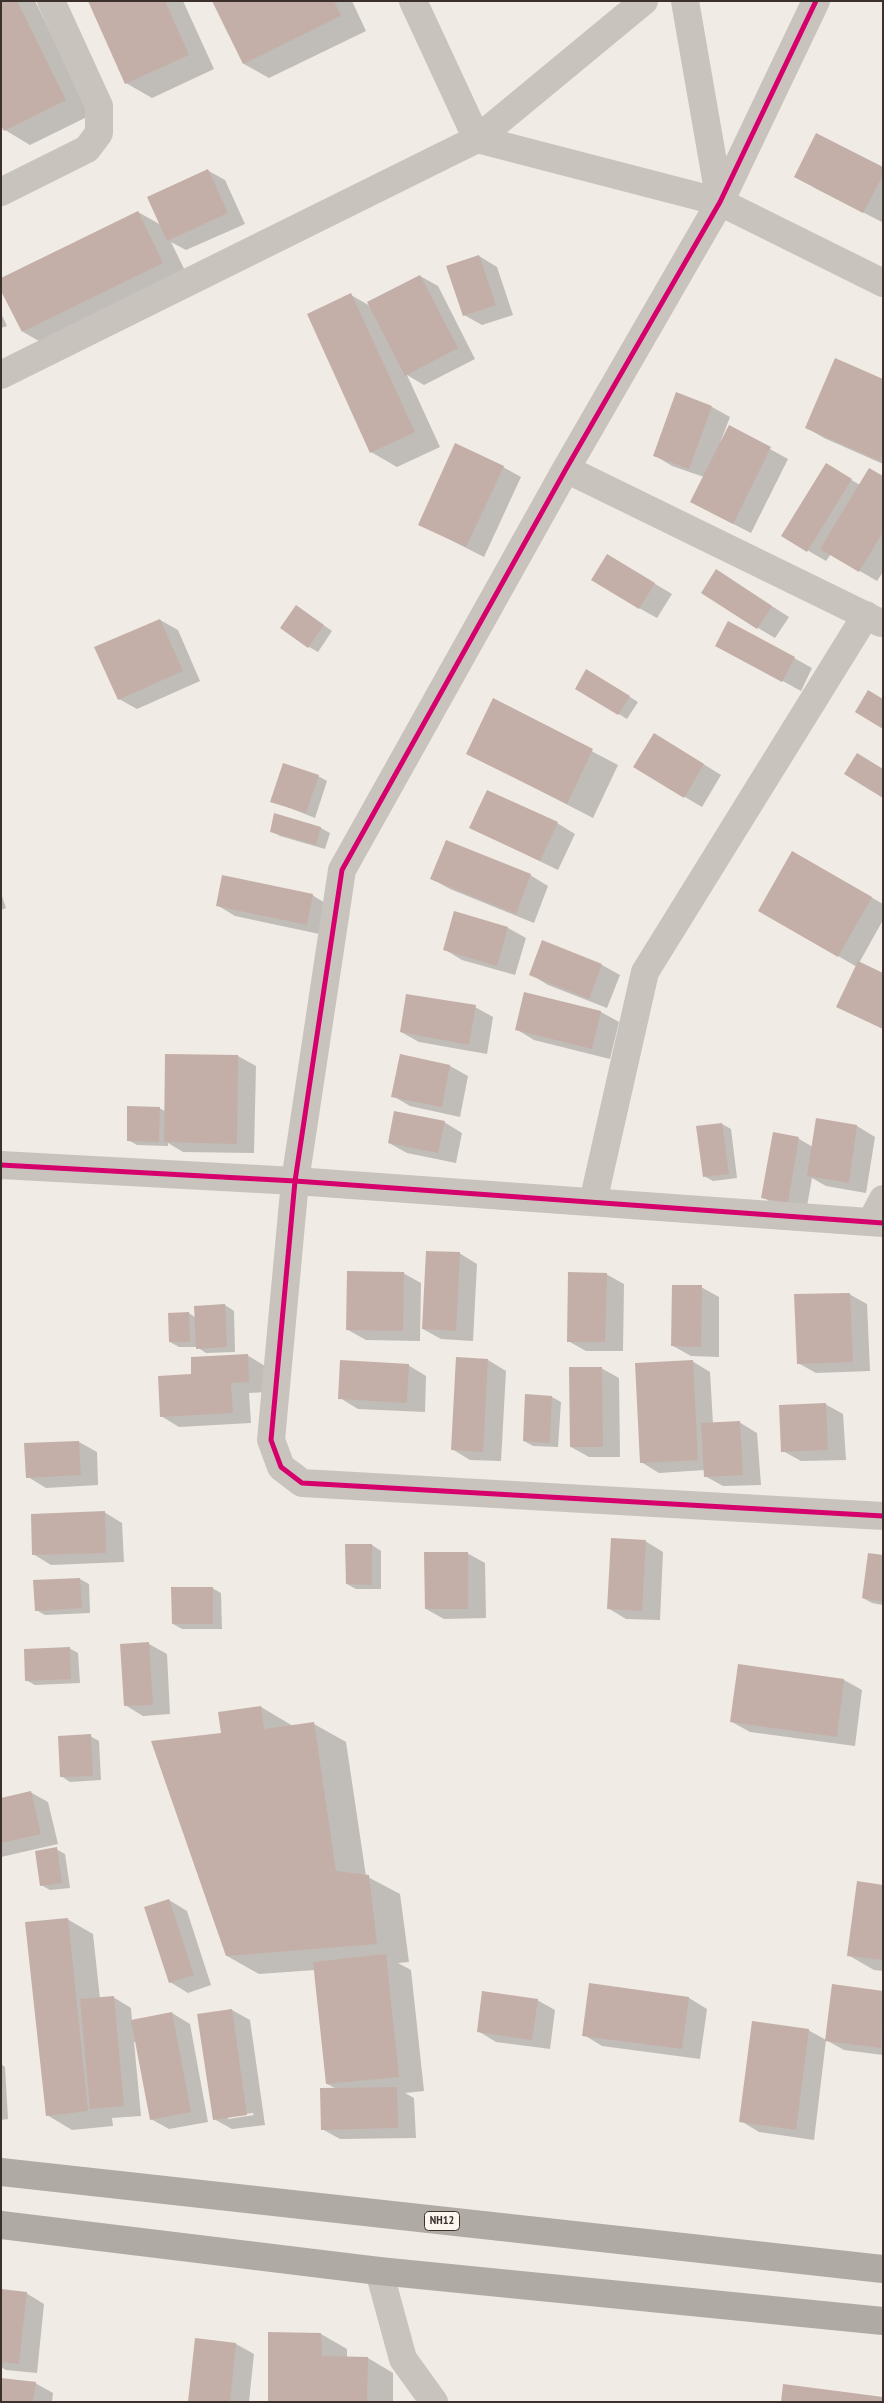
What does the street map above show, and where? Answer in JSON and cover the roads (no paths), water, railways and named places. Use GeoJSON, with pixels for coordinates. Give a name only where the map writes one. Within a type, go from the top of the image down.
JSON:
{"type":"FeatureCollection","features":[{"type":"Feature","properties":{"kind":"highway","name":"NH12"},"geometry":{"type":"LineString","coordinates":[[1,2172],[883,2269]]}},
{"type":"Feature","properties":{"kind":"highway"},"geometry":{"type":"LineString","coordinates":[[1,2225],[379,2271],[883,2321]]}},
{"type":"Feature","properties":{"kind":"street"},"geometry":{"type":"LineString","coordinates":[[1,192],[87,149],[99,133],[99,106],[51,1]]}},
{"type":"Feature","properties":{"kind":"street"},"geometry":{"type":"LineString","coordinates":[[413,1],[477,139]]}},
{"type":"Feature","properties":{"kind":"street"},"geometry":{"type":"LineString","coordinates":[[1,374],[477,139],[644,1]]}},
{"type":"Feature","properties":{"kind":"street"},"geometry":{"type":"LineString","coordinates":[[685,1],[720,202]]}},
{"type":"Feature","properties":{"kind":"street"},"geometry":{"type":"LineString","coordinates":[[816,1],[720,202],[566,469],[342,870],[295,1181],[271,1440],[281,1467],[302,1483],[883,1516]]}},
{"type":"Feature","properties":{"kind":"street"},"geometry":{"type":"LineString","coordinates":[[477,139],[720,202],[883,282]]}},
{"type":"Feature","properties":{"kind":"street"},"geometry":{"type":"LineString","coordinates":[[566,469],[874,620],[645,972],[592,1202]]}},
{"type":"Feature","properties":{"kind":"street"},"geometry":{"type":"LineString","coordinates":[[1,1165],[295,1181],[592,1202],[879,1215]]}},
{"type":"Feature","properties":{"kind":"street"},"geometry":{"type":"LineString","coordinates":[[379,2271],[403,2359],[434,2402]]}}]}
